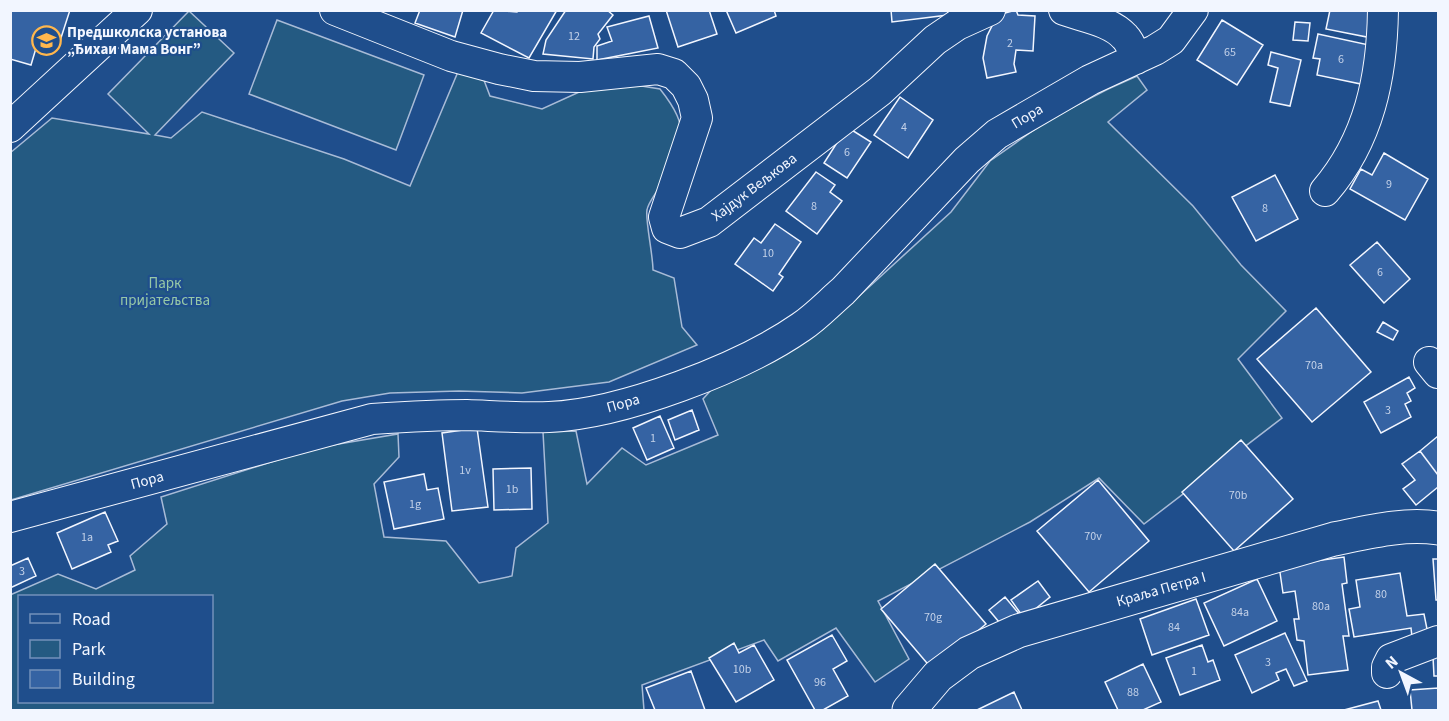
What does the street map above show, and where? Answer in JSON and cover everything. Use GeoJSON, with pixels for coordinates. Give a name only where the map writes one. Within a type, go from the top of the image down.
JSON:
{"type":"FeatureCollection","features":[{"type":"Feature","properties":{"kind":"main road","name":"Краља Петра I"},"geometry":{"type":"LineString","coordinates":[[909,711],[938,676],[969,653],[1018,631],[1334,539],[1379,529],[1420,526],[1438,528]]}},
{"type":"Feature","properties":{"kind":"street"},"geometry":{"type":"LineString","coordinates":[[10,127],[137,10]]}},
{"type":"Feature","properties":{"kind":"street","name":"Хајдук Вељкова"},"geometry":{"type":"LineString","coordinates":[[335,10],[451,56],[534,76],[580,77],[658,69],[674,74],[686,86],[693,100],[697,118],[664,217],[667,228],[680,233],[709,222],[880,91],[935,40],[957,25],[990,10]]}},
{"type":"Feature","properties":{"kind":"street"},"geometry":{"type":"LineString","coordinates":[[1064,10],[1108,25],[1118,31],[1126,38],[1136,59]]}},
{"type":"Feature","properties":{"kind":"street","name":"Пора"},"geometry":{"type":"LineString","coordinates":[[10,517],[372,420],[430,415],[510,418],[580,414],[615,406],[709,374],[775,343],[821,311],[843,291],[967,160],[997,134],[1064,94],[1171,40],[1193,10]]}},
{"type":"Feature","properties":{"kind":"street"},"geometry":{"type":"LineString","coordinates":[[1325,191],[1341,172],[1366,121],[1379,75],[1383,10]]}},
{"type":"Feature","properties":{"kind":"street"},"geometry":{"type":"LineString","coordinates":[[1387,674],[1387,667],[1391,659],[1438,641]]}},
{"type":"Feature","properties":{"kind":"green space","name":"Парк пријатељства"},"geometry":{"type":"Polygon","coordinates":[[[189,11],[234,53],[155,135],[171,138],[202,112],[344,159],[410,186],[460,67],[482,75],[490,96],[542,109],[588,88],[617,82],[660,89],[678,117],[681,139],[674,161],[647,210],[653,270],[674,278],[682,327],[697,345],[609,382],[522,393],[459,391],[390,393],[342,401],[11,500],[10,153],[52,118],[149,134],[108,94],[189,11]]]}},
{"type":"Feature","properties":{"kind":"green space"},"geometry":{"type":"Polygon","coordinates":[[[277,20],[424,75],[396,150],[249,94],[277,20]]]}},
{"type":"Feature","properties":{"kind":"green space"},"geometry":{"type":"Polygon","coordinates":[[[1137,76],[1147,90],[1108,122],[1193,206],[1241,265],[1286,311],[1238,359],[1282,418],[1144,524],[1099,478],[1030,522],[878,601],[909,659],[875,682],[836,628],[778,661],[764,640],[642,685],[644,710],[11,710],[10,595],[58,574],[96,589],[135,570],[130,556],[167,524],[161,497],[315,448],[398,434],[399,457],[374,484],[384,537],[446,541],[479,583],[512,576],[516,548],[548,523],[543,432],[576,431],[587,484],[622,448],[646,465],[718,435],[703,399],[712,389],[822,330],[951,212],[990,161],[1048,120],[1137,76]]]}},
{"type":"Feature","properties":{"kind":"building"},"geometry":{"type":"Polygon","coordinates":[[[10,10],[70,10],[59,44],[39,38],[31,65],[10,59],[10,10]]]}},
{"type":"Feature","properties":{"kind":"building"},"geometry":{"type":"Polygon","coordinates":[[[420,10],[463,10],[455,37],[415,23],[420,10]]]}},
{"type":"Feature","properties":{"kind":"building"},"geometry":{"type":"Polygon","coordinates":[[[494,10],[517,12],[518,10],[557,10],[529,58],[481,33],[494,10]]]}},
{"type":"Feature","properties":{"kind":"building"},"geometry":{"type":"Polygon","coordinates":[[[566,10],[607,10],[613,15],[598,34],[600,39],[594,47],[593,59],[543,54],[546,40],[566,10]]]}},
{"type":"Feature","properties":{"kind":"building"},"geometry":{"type":"Polygon","coordinates":[[[666,10],[709,10],[717,34],[678,47],[666,10]]]}},
{"type":"Feature","properties":{"kind":"building"},"geometry":{"type":"Polygon","coordinates":[[[726,10],[774,10],[776,16],[736,33],[726,10]]]}},
{"type":"Feature","properties":{"kind":"building"},"geometry":{"type":"Polygon","coordinates":[[[891,10],[948,10],[948,15],[892,22],[891,10]]]}},
{"type":"Feature","properties":{"kind":"building"},"geometry":{"type":"Polygon","coordinates":[[[1016,10],[1018,15],[1035,16],[1033,51],[1016,50],[1014,64],[1016,72],[987,78],[983,58],[987,36],[994,22],[1005,13],[1016,10]]]}},
{"type":"Feature","properties":{"kind":"building"},"geometry":{"type":"Polygon","coordinates":[[[1330,10],[1373,10],[1367,37],[1326,29],[1330,10]]]}},
{"type":"Feature","properties":{"kind":"building"},"geometry":{"type":"Polygon","coordinates":[[[649,16],[658,48],[597,60],[597,46],[612,41],[607,27],[649,16]]]}},
{"type":"Feature","properties":{"kind":"building"},"geometry":{"type":"Polygon","coordinates":[[[1222,20],[1263,45],[1237,85],[1197,60],[1222,20]]]}},
{"type":"Feature","properties":{"kind":"building"},"geometry":{"type":"Polygon","coordinates":[[[1295,22],[1310,23],[1308,41],[1293,40],[1295,22]]]}},
{"type":"Feature","properties":{"kind":"building"},"geometry":{"type":"Polygon","coordinates":[[[1318,34],[1369,45],[1361,84],[1317,75],[1320,59],[1313,58],[1318,34]]]}},
{"type":"Feature","properties":{"kind":"building"},"geometry":{"type":"Polygon","coordinates":[[[1271,52],[1301,60],[1290,106],[1270,102],[1278,68],[1268,65],[1271,52]]]}},
{"type":"Feature","properties":{"kind":"building"},"geometry":{"type":"Polygon","coordinates":[[[900,97],[933,120],[908,158],[874,135],[900,97]]]}},
{"type":"Feature","properties":{"kind":"building"},"geometry":{"type":"Polygon","coordinates":[[[847,127],[871,142],[847,178],[824,163],[847,127]]]}},
{"type":"Feature","properties":{"kind":"building"},"geometry":{"type":"Polygon","coordinates":[[[1384,153],[1428,179],[1405,220],[1350,189],[1361,169],[1372,175],[1384,153]]]}},
{"type":"Feature","properties":{"kind":"building"},"geometry":{"type":"Polygon","coordinates":[[[816,172],[835,185],[830,192],[842,201],[817,234],[786,211],[816,172]]]}},
{"type":"Feature","properties":{"kind":"building"},"geometry":{"type":"Polygon","coordinates":[[[1275,175],[1298,219],[1256,241],[1232,197],[1275,175]]]}},
{"type":"Feature","properties":{"kind":"building"},"geometry":{"type":"Polygon","coordinates":[[[775,224],[801,242],[779,274],[783,277],[773,291],[735,264],[754,238],[761,243],[775,224]]]}},
{"type":"Feature","properties":{"kind":"building"},"geometry":{"type":"Polygon","coordinates":[[[1377,242],[1410,279],[1384,303],[1350,265],[1377,242]]]}},
{"type":"Feature","properties":{"kind":"building"},"geometry":{"type":"Polygon","coordinates":[[[1316,308],[1371,372],[1312,422],[1257,359],[1316,308]]]}},
{"type":"Feature","properties":{"kind":"building"},"geometry":{"type":"Polygon","coordinates":[[[1383,322],[1398,331],[1393,340],[1377,332],[1383,322]]]}},
{"type":"Feature","properties":{"kind":"building"},"geometry":{"type":"Polygon","coordinates":[[[1409,377],[1415,388],[1407,393],[1411,401],[1405,404],[1411,417],[1381,433],[1364,402],[1409,377]]]}},
{"type":"Feature","properties":{"kind":"building"},"geometry":{"type":"Polygon","coordinates":[[[692,410],[699,430],[675,440],[668,420],[692,410]]]}},
{"type":"Feature","properties":{"kind":"building"},"geometry":{"type":"Polygon","coordinates":[[[660,416],[674,448],[647,460],[633,428],[660,416]]]}},
{"type":"Feature","properties":{"kind":"building"},"geometry":{"type":"Polygon","coordinates":[[[477,428],[488,507],[452,511],[442,433],[477,428]]]}},
{"type":"Feature","properties":{"kind":"building"},"geometry":{"type":"Polygon","coordinates":[[[1438,436],[1438,475],[1420,451],[1438,436]]]}},
{"type":"Feature","properties":{"kind":"building"},"geometry":{"type":"Polygon","coordinates":[[[1241,440],[1293,499],[1234,551],[1182,492],[1241,440]]]}},
{"type":"Feature","properties":{"kind":"building"},"geometry":{"type":"Polygon","coordinates":[[[1420,451],[1438,475],[1438,487],[1416,505],[1403,489],[1415,480],[1402,464],[1420,451]]]}},
{"type":"Feature","properties":{"kind":"building"},"geometry":{"type":"Polygon","coordinates":[[[531,468],[532,509],[494,510],[493,469],[531,468]]]}},
{"type":"Feature","properties":{"kind":"building"},"geometry":{"type":"Polygon","coordinates":[[[424,474],[427,490],[438,488],[444,519],[394,529],[384,482],[424,474]]]}},
{"type":"Feature","properties":{"kind":"building"},"geometry":{"type":"Polygon","coordinates":[[[1098,480],[1149,541],[1089,592],[1037,531],[1098,480]]]}},
{"type":"Feature","properties":{"kind":"building"},"geometry":{"type":"Polygon","coordinates":[[[105,512],[118,541],[108,545],[111,552],[72,569],[57,533],[105,512]]]}},
{"type":"Feature","properties":{"kind":"building"},"geometry":{"type":"Polygon","coordinates":[[[1344,557],[1347,583],[1342,584],[1349,636],[1343,636],[1348,670],[1308,675],[1304,641],[1297,640],[1294,619],[1299,619],[1295,591],[1283,593],[1279,566],[1344,557]]]}},
{"type":"Feature","properties":{"kind":"building"},"geometry":{"type":"Polygon","coordinates":[[[28,558],[36,576],[10,588],[10,566],[28,558]]]}},
{"type":"Feature","properties":{"kind":"building"},"geometry":{"type":"Polygon","coordinates":[[[1433,559],[1438,559],[1438,600],[1436,600],[1433,559]]]}},
{"type":"Feature","properties":{"kind":"building"},"geometry":{"type":"Polygon","coordinates":[[[935,564],[986,624],[932,669],[881,609],[935,564]]]}},
{"type":"Feature","properties":{"kind":"building"},"geometry":{"type":"Polygon","coordinates":[[[1400,573],[1407,616],[1424,614],[1428,634],[1412,637],[1411,628],[1354,637],[1349,609],[1360,607],[1356,580],[1400,573]]]}},
{"type":"Feature","properties":{"kind":"building"},"geometry":{"type":"Polygon","coordinates":[[[1257,579],[1277,621],[1224,646],[1204,603],[1257,579]]]}},
{"type":"Feature","properties":{"kind":"building"},"geometry":{"type":"Polygon","coordinates":[[[1038,581],[1050,597],[1024,618],[1011,600],[1038,581]]]}},
{"type":"Feature","properties":{"kind":"building"},"geometry":{"type":"Polygon","coordinates":[[[1005,597],[1020,615],[1004,628],[989,610],[1005,597]]]}},
{"type":"Feature","properties":{"kind":"building"},"geometry":{"type":"Polygon","coordinates":[[[1196,599],[1209,635],[1152,655],[1140,619],[1196,599]]]}},
{"type":"Feature","properties":{"kind":"building"},"geometry":{"type":"Polygon","coordinates":[[[1285,633],[1307,681],[1294,686],[1286,669],[1276,673],[1279,680],[1252,693],[1235,655],[1285,633]]]}},
{"type":"Feature","properties":{"kind":"building"},"geometry":{"type":"Polygon","coordinates":[[[832,635],[847,661],[833,669],[848,696],[823,710],[815,710],[787,660],[832,635]]]}},
{"type":"Feature","properties":{"kind":"building"},"geometry":{"type":"Polygon","coordinates":[[[734,643],[739,653],[754,645],[774,680],[736,702],[709,658],[734,643]]]}},
{"type":"Feature","properties":{"kind":"building"},"geometry":{"type":"Polygon","coordinates":[[[1202,645],[1208,662],[1213,660],[1220,680],[1180,695],[1166,658],[1202,645]]]}},
{"type":"Feature","properties":{"kind":"building"},"geometry":{"type":"Polygon","coordinates":[[[1438,656],[1438,676],[1434,676],[1433,657],[1438,656]]]}},
{"type":"Feature","properties":{"kind":"building"},"geometry":{"type":"Polygon","coordinates":[[[1143,664],[1161,702],[1143,710],[1118,710],[1105,682],[1143,664]]]}},
{"type":"Feature","properties":{"kind":"building"},"geometry":{"type":"Polygon","coordinates":[[[691,671],[705,710],[655,710],[646,688],[691,671]]]}},
{"type":"Feature","properties":{"kind":"building"},"geometry":{"type":"Polygon","coordinates":[[[1438,688],[1438,710],[1412,710],[1410,690],[1438,688]]]}},
{"type":"Feature","properties":{"kind":"building"},"geometry":{"type":"Polygon","coordinates":[[[1014,692],[1022,710],[977,710],[1014,692]]]}},
{"type":"Feature","properties":{"kind":"building"},"geometry":{"type":"Polygon","coordinates":[[[1378,701],[1381,710],[1344,710],[1378,701]]]}},
{"type":"Feature","properties":{"kind":"place","name":"Предшколска установа „Ђихаи Мама Вонг”"},"geometry":{"type":"Point","coordinates":[46,41]}}]}
